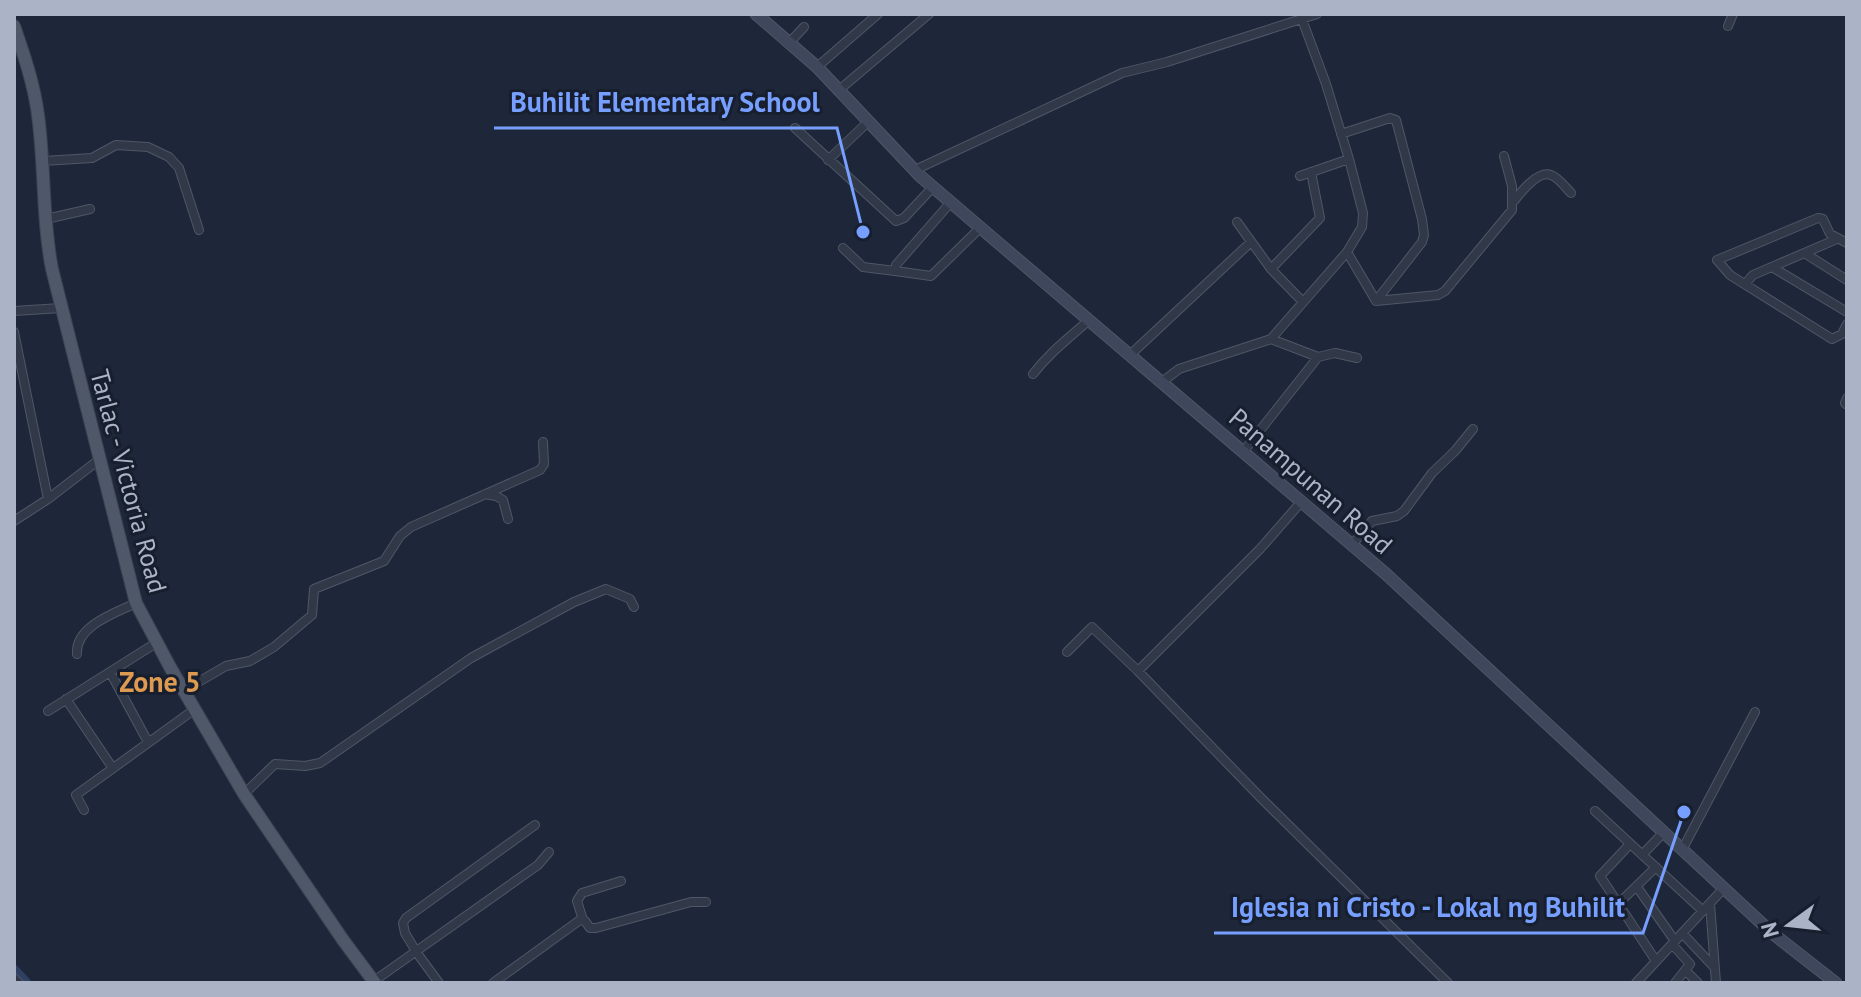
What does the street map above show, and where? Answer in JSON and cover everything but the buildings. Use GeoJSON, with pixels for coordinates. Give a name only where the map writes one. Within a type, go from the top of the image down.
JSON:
{"type":"FeatureCollection","features":[{"type":"Feature","properties":{"kind":"main road","name":"Tarlac - Victoria Road"},"geometry":{"type":"LineString","coordinates":[[14,26],[35,95],[43,161],[48,249],[136,603],[183,691],[244,794],[374,982]]}},
{"type":"Feature","properties":{"kind":"street","name":"Panampunan Road"},"geometry":{"type":"LineString","coordinates":[[756,14],[817,67],[933,187],[1352,545],[1772,933],[1836,983]]}},
{"type":"Feature","properties":{"kind":"street"},"geometry":{"type":"LineString","coordinates":[[817,67],[878,14]]}},
{"type":"Feature","properties":{"kind":"street"},"geometry":{"type":"LineString","coordinates":[[839,90],[929,14]]}},
{"type":"Feature","properties":{"kind":"street"},"geometry":{"type":"LineString","coordinates":[[915,170],[1122,73],[1167,62],[1301,16],[1317,14]]}},
{"type":"Feature","properties":{"kind":"street"},"geometry":{"type":"LineString","coordinates":[[1728,26],[1733,14]]}},
{"type":"Feature","properties":{"kind":"street"},"geometry":{"type":"LineString","coordinates":[[1162,382],[1179,369],[1271,339],[1347,252],[1364,222],[1349,159],[1301,16]]}},
{"type":"Feature","properties":{"kind":"street"},"geometry":{"type":"LineString","coordinates":[[790,42],[804,27]]}},
{"type":"Feature","properties":{"kind":"street"},"geometry":{"type":"LineString","coordinates":[[1341,134],[1390,118],[1396,120],[1422,219],[1422,242],[1376,301]]}},
{"type":"Feature","properties":{"kind":"street"},"geometry":{"type":"LineString","coordinates":[[828,160],[869,121]]}},
{"type":"Feature","properties":{"kind":"street"},"geometry":{"type":"LineString","coordinates":[[795,128],[896,221],[904,218],[933,187]]}},
{"type":"Feature","properties":{"kind":"street"},"geometry":{"type":"LineString","coordinates":[[43,161],[92,158],[116,145],[148,147],[169,157],[179,168],[199,230]]}},
{"type":"Feature","properties":{"kind":"street"},"geometry":{"type":"LineString","coordinates":[[1376,301],[1430,297],[1445,291],[1512,210],[1512,186],[1504,156]]}},
{"type":"Feature","properties":{"kind":"street"},"geometry":{"type":"LineString","coordinates":[[1300,176],[1349,159]]}},
{"type":"Feature","properties":{"kind":"street"},"geometry":{"type":"LineString","coordinates":[[1271,269],[1320,218],[1311,172]]}},
{"type":"Feature","properties":{"kind":"street"},"geometry":{"type":"LineString","coordinates":[[1513,201],[1533,181],[1546,174],[1552,175],[1571,193]]}},
{"type":"Feature","properties":{"kind":"street"},"geometry":{"type":"LineString","coordinates":[[895,271],[896,265],[951,202]]}},
{"type":"Feature","properties":{"kind":"street"},"geometry":{"type":"LineString","coordinates":[[46,219],[90,209]]}},
{"type":"Feature","properties":{"kind":"street"},"geometry":{"type":"LineString","coordinates":[[1847,243],[1830,234],[1823,219],[1818,218],[1718,258],[1717,263],[1832,339],[1842,334],[1847,324]]}},
{"type":"Feature","properties":{"kind":"street"},"geometry":{"type":"LineString","coordinates":[[1237,222],[1271,269],[1303,302]]}},
{"type":"Feature","properties":{"kind":"street"},"geometry":{"type":"LineString","coordinates":[[843,248],[863,267],[925,276],[935,274],[980,228]]}},
{"type":"Feature","properties":{"kind":"street"},"geometry":{"type":"LineString","coordinates":[[1745,284],[1753,275],[1837,239]]}},
{"type":"Feature","properties":{"kind":"street"},"geometry":{"type":"LineString","coordinates":[[1130,355],[1251,242]]}},
{"type":"Feature","properties":{"kind":"street"},"geometry":{"type":"LineString","coordinates":[[1347,252],[1376,301]]}},
{"type":"Feature","properties":{"kind":"street"},"geometry":{"type":"LineString","coordinates":[[1806,254],[1847,280]]}},
{"type":"Feature","properties":{"kind":"street"},"geometry":{"type":"LineString","coordinates":[[1772,267],[1847,312]]}},
{"type":"Feature","properties":{"kind":"street"},"geometry":{"type":"LineString","coordinates":[[14,311],[61,308]]}},
{"type":"Feature","properties":{"kind":"street"},"geometry":{"type":"LineString","coordinates":[[1033,374],[1056,347],[1089,320]]}},
{"type":"Feature","properties":{"kind":"street"},"geometry":{"type":"LineString","coordinates":[[14,332],[48,499]]}},
{"type":"Feature","properties":{"kind":"street"},"geometry":{"type":"LineString","coordinates":[[1271,339],[1318,357],[1335,353],[1357,358]]}},
{"type":"Feature","properties":{"kind":"street"},"geometry":{"type":"LineString","coordinates":[[1243,452],[1318,357]]}},
{"type":"Feature","properties":{"kind":"street"},"geometry":{"type":"LineString","coordinates":[[1847,398],[1847,405]]}},
{"type":"Feature","properties":{"kind":"street"},"geometry":{"type":"LineString","coordinates":[[1352,545],[1372,521],[1397,516],[1404,511],[1432,473],[1473,429]]}},
{"type":"Feature","properties":{"kind":"street"},"geometry":{"type":"LineString","coordinates":[[183,691],[226,666],[250,661],[274,647],[309,619],[315,609],[314,589],[384,561],[400,536],[411,527],[540,470],[544,464],[543,442]]}},
{"type":"Feature","properties":{"kind":"street"},"geometry":{"type":"LineString","coordinates":[[14,521],[100,459]]}},
{"type":"Feature","properties":{"kind":"street"},"geometry":{"type":"LineString","coordinates":[[485,494],[503,500],[508,519]]}},
{"type":"Feature","properties":{"kind":"street"},"geometry":{"type":"LineString","coordinates":[[1138,671],[1251,559],[1302,501]]}},
{"type":"Feature","properties":{"kind":"street"},"geometry":{"type":"LineString","coordinates":[[244,794],[275,764],[305,766],[320,763],[471,658],[574,602],[606,589],[630,599],[634,607]]}},
{"type":"Feature","properties":{"kind":"street"},"geometry":{"type":"LineString","coordinates":[[77,654],[79,638],[89,628],[136,603]]}},
{"type":"Feature","properties":{"kind":"street"},"geometry":{"type":"LineString","coordinates":[[1067,652],[1092,627],[1448,983]]}},
{"type":"Feature","properties":{"kind":"street"},"geometry":{"type":"LineString","coordinates":[[48,711],[156,643]]}},
{"type":"Feature","properties":{"kind":"street"},"geometry":{"type":"LineString","coordinates":[[110,672],[148,742]]}},
{"type":"Feature","properties":{"kind":"street"},"geometry":{"type":"LineString","coordinates":[[66,699],[112,767]]}},
{"type":"Feature","properties":{"kind":"street"},"geometry":{"type":"LineString","coordinates":[[84,810],[76,795],[195,709]]}},
{"type":"Feature","properties":{"kind":"street"},"geometry":{"type":"LineString","coordinates":[[1682,850],[1755,712]]}},
{"type":"Feature","properties":{"kind":"street"},"geometry":{"type":"LineString","coordinates":[[1595,811],[1642,855],[1707,907],[1716,983]]}},
{"type":"Feature","properties":{"kind":"street"},"geometry":{"type":"LineString","coordinates":[[439,983],[403,928],[406,918],[535,825]]}},
{"type":"Feature","properties":{"kind":"street"},"geometry":{"type":"LineString","coordinates":[[1642,855],[1663,833]]}},
{"type":"Feature","properties":{"kind":"street"},"geometry":{"type":"LineString","coordinates":[[1630,844],[1600,876],[1656,961]]}},
{"type":"Feature","properties":{"kind":"street"},"geometry":{"type":"LineString","coordinates":[[374,982],[538,865],[549,852]]}},
{"type":"Feature","properties":{"kind":"street"},"geometry":{"type":"LineString","coordinates":[[1618,904],[1656,867]]}},
{"type":"Feature","properties":{"kind":"street"},"geometry":{"type":"LineString","coordinates":[[621,881],[582,893],[577,901],[583,920],[590,928],[691,902],[706,902]]}},
{"type":"Feature","properties":{"kind":"street"},"geometry":{"type":"LineString","coordinates":[[1637,887],[1677,939],[1689,961],[1686,971],[1675,983]]}},
{"type":"Feature","properties":{"kind":"street"},"geometry":{"type":"LineString","coordinates":[[1636,983],[1724,888]]}},
{"type":"Feature","properties":{"kind":"street"},"geometry":{"type":"LineString","coordinates":[[493,983],[583,920]]}},
{"type":"Feature","properties":{"kind":"street"},"geometry":{"type":"LineString","coordinates":[[1677,939],[1716,968]]}},
{"type":"Feature","properties":{"kind":"street"},"geometry":{"type":"LineString","coordinates":[[1686,971],[1698,983]]}},
{"type":"Feature","properties":{"kind":"street"},"geometry":{"type":"LineString","coordinates":[[14,978],[19,983]]}},
{"type":"Feature","properties":{"kind":"waterway"},"geometry":{"type":"LineString","coordinates":[[14,971],[25,983]]}},
{"type":"Feature","properties":{"kind":"place","name":"Buhilit Elementary School"},"geometry":{"type":"Point","coordinates":[863,232]}},
{"type":"Feature","properties":{"kind":"place","name":"Iglesia ni Cristo - Lokal ng Buhilit"},"geometry":{"type":"Point","coordinates":[1684,812]}},
{"type":"Feature","properties":{"kind":"district","name":"Zone 5"},"geometry":{"type":"Point","coordinates":[160,681]}}]}
